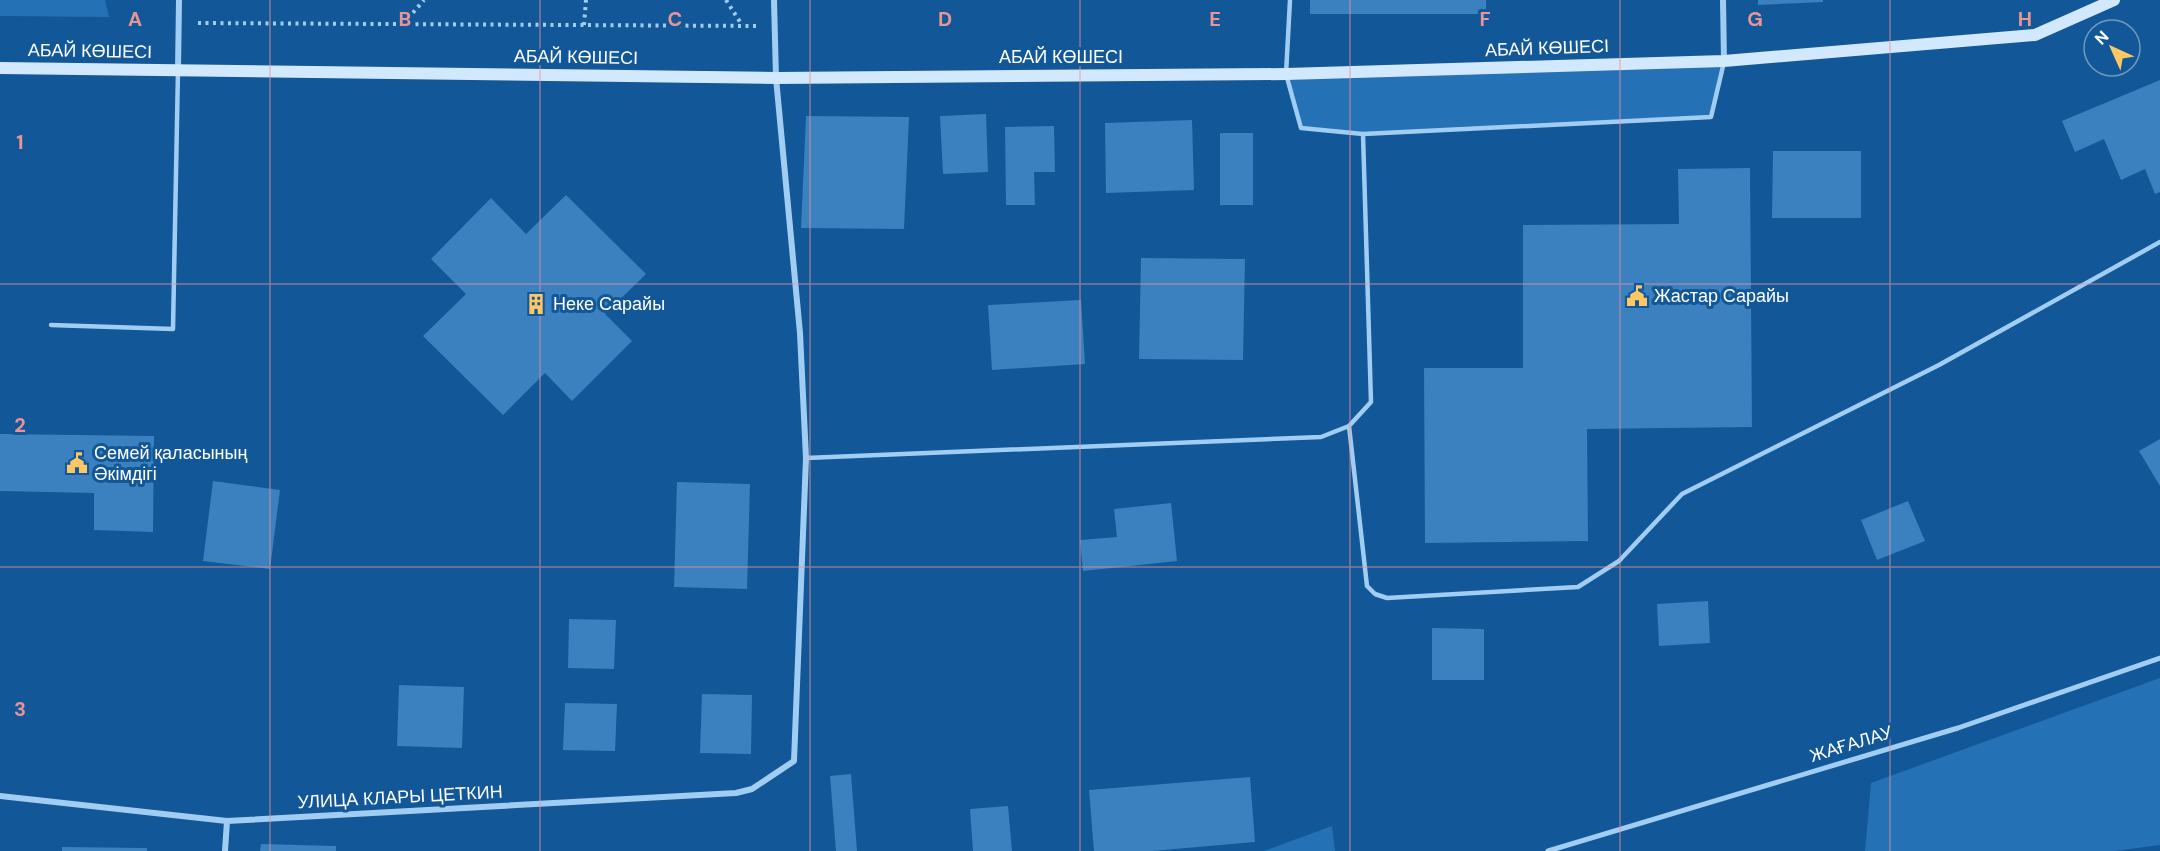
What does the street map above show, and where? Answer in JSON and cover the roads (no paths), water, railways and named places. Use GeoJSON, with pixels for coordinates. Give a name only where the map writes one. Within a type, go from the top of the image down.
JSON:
{"type":"FeatureCollection","features":[{"type":"Feature","properties":{"kind":"main road","name":"АБАЙ КӨШЕСІ"},"geometry":{"type":"LineString","coordinates":[[0,68],[776,78],[1286,74],[1724,61],[2035,35],[2114,0]]}},
{"type":"Feature","properties":{"kind":"street"},"geometry":{"type":"LineString","coordinates":[[178,70],[179,0]]}},
{"type":"Feature","properties":{"kind":"street"},"geometry":{"type":"LineString","coordinates":[[774,0],[776,78],[800,333],[806,458]]}},
{"type":"Feature","properties":{"kind":"street"},"geometry":{"type":"LineString","coordinates":[[1723,0],[1724,61]]}},
{"type":"Feature","properties":{"kind":"street","name":"УЛИЦА КЛАРЫ ЦЕТКИН"},"geometry":{"type":"LineString","coordinates":[[0,796],[226,822],[736,793],[752,789],[794,761],[806,458]]}},
{"type":"Feature","properties":{"kind":"street","name":"ЖАҒАЛАУ"},"geometry":{"type":"LineString","coordinates":[[1548,851],[1958,728],[2160,658]]}},
{"type":"Feature","properties":{"kind":"street"},"geometry":{"type":"LineString","coordinates":[[225,851],[226,822]]}},
{"type":"Feature","properties":{"kind":"lane"},"geometry":{"type":"LineString","coordinates":[[1290,0],[1286,74],[1301,128],[1363,134],[1711,117],[1724,61]]}},
{"type":"Feature","properties":{"kind":"lane"},"geometry":{"type":"LineString","coordinates":[[51,325],[173,329],[178,70]]}},
{"type":"Feature","properties":{"kind":"lane"},"geometry":{"type":"LineString","coordinates":[[806,458],[1321,437],[1349,426],[1371,402],[1363,134]]}},
{"type":"Feature","properties":{"kind":"lane"},"geometry":{"type":"LineString","coordinates":[[1349,426],[1367,586],[1375,594],[1387,598],[1578,587],[1619,561],[1682,494],[1938,365],[2160,242]]}},
{"type":"Feature","properties":{"kind":"place","name":"Жастар Сарайы"},"geometry":{"type":"Point","coordinates":[1637,296]}},
{"type":"Feature","properties":{"kind":"place","name":"Неке Сарайы"},"geometry":{"type":"Point","coordinates":[536,304]}},
{"type":"Feature","properties":{"kind":"place","name":"Семей қаласының Әкімдігі"},"geometry":{"type":"Point","coordinates":[77,463]}}]}
